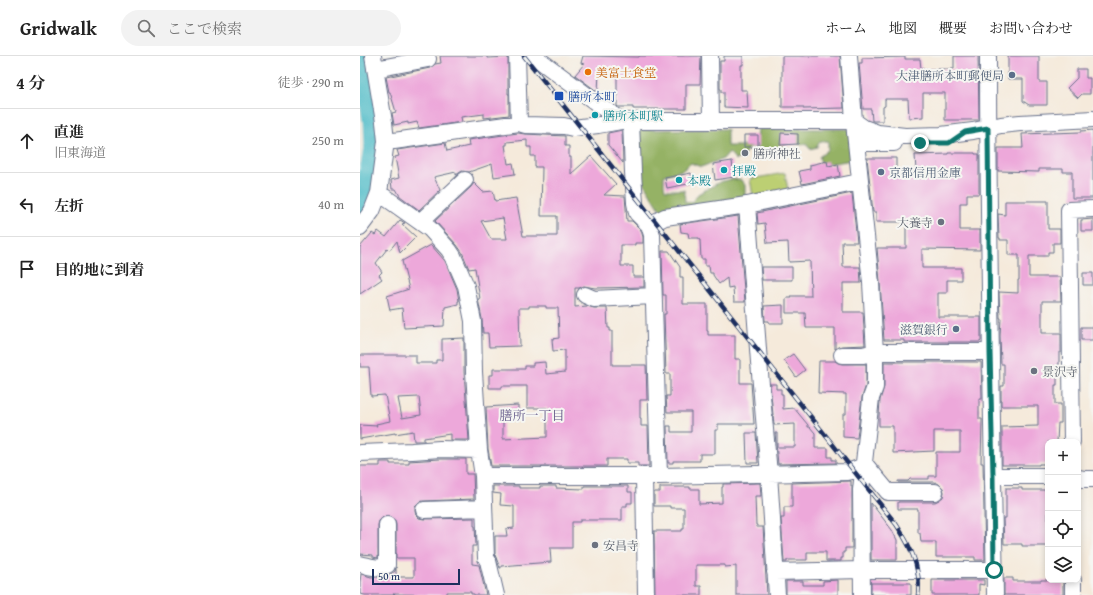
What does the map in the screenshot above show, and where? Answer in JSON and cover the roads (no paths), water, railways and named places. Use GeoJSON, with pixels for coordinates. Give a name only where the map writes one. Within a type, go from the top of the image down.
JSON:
{"type":"FeatureCollection","features":[{"type":"Feature","properties":{"kind":"street"},"geometry":{"type":"LineString","coordinates":[[517,56],[519,123]]}},
{"type":"Feature","properties":{"kind":"street"},"geometry":{"type":"LineString","coordinates":[[534,56],[626,121],[637,212],[649,225],[652,235],[660,476]]}},
{"type":"Feature","properties":{"kind":"street"},"geometry":{"type":"LineString","coordinates":[[710,56],[711,122]]}},
{"type":"Feature","properties":{"kind":"street"},"geometry":{"type":"LineString","coordinates":[[849,56],[856,143],[871,283],[875,352],[875,387],[871,398],[861,490],[862,595]]}},
{"type":"Feature","properties":{"kind":"street"},"geometry":{"type":"LineString","coordinates":[[988,56],[990,352],[995,595]]}},
{"type":"Feature","properties":{"kind":"street"},"geometry":{"type":"LineString","coordinates":[[360,227],[372,211],[379,193],[386,141],[374,62],[428,59]]}},
{"type":"Feature","properties":{"kind":"street"},"geometry":{"type":"LineString","coordinates":[[386,141],[519,123],[525,125],[564,126],[573,128],[626,121],[854,121],[864,128],[878,133],[898,135],[941,135],[1001,125],[1093,119]]}},
{"type":"Feature","properties":{"kind":"street"},"geometry":{"type":"LineString","coordinates":[[856,143],[949,143],[965,132]]}},
{"type":"Feature","properties":{"kind":"street"},"geometry":{"type":"LineString","coordinates":[[420,222],[465,180]]}},
{"type":"Feature","properties":{"kind":"street"},"geometry":{"type":"LineString","coordinates":[[649,225],[665,217],[747,205],[860,182]]}},
{"type":"Feature","properties":{"kind":"street"},"geometry":{"type":"LineString","coordinates":[[379,193],[430,229],[453,256],[466,286],[473,321],[474,372],[479,450],[483,476],[486,558],[496,595]]}},
{"type":"Feature","properties":{"kind":"street"},"geometry":{"type":"LineString","coordinates":[[747,205],[769,474],[777,595]]}},
{"type":"Feature","properties":{"kind":"street"},"geometry":{"type":"LineString","coordinates":[[1072,439],[1069,210],[1093,209]]}},
{"type":"Feature","properties":{"kind":"street"},"geometry":{"type":"LineString","coordinates":[[585,295],[594,299],[653,296]]}},
{"type":"Feature","properties":{"kind":"street"},"geometry":{"type":"LineString","coordinates":[[842,355],[863,355],[875,352],[990,352]]}},
{"type":"Feature","properties":{"kind":"street"},"geometry":{"type":"LineString","coordinates":[[360,453],[412,452],[440,449],[479,450]]}},
{"type":"Feature","properties":{"kind":"street"},"geometry":{"type":"LineString","coordinates":[[483,476],[660,476],[848,472],[864,464]]}},
{"type":"Feature","properties":{"kind":"street"},"geometry":{"type":"LineString","coordinates":[[864,464],[888,492],[935,492]]}},
{"type":"Feature","properties":{"kind":"street"},"geometry":{"type":"LineString","coordinates":[[1081,474],[1093,473]]}},
{"type":"Feature","properties":{"kind":"street"},"geometry":{"type":"LineString","coordinates":[[644,476],[646,595]]}},
{"type":"Feature","properties":{"kind":"street"},"geometry":{"type":"LineString","coordinates":[[993,476],[1045,476]]}},
{"type":"Feature","properties":{"kind":"street"},"geometry":{"type":"LineString","coordinates":[[1081,478],[1093,479]]}},
{"type":"Feature","properties":{"kind":"street"},"geometry":{"type":"LineString","coordinates":[[424,510],[484,508]]}},
{"type":"Feature","properties":{"kind":"street"},"geometry":{"type":"LineString","coordinates":[[360,564],[376,568],[387,565],[387,525]]}},
{"type":"Feature","properties":{"kind":"street"},"geometry":{"type":"LineString","coordinates":[[775,572],[862,570],[994,570]]}},
{"type":"Feature","properties":{"kind":"street"},"geometry":{"type":"LineString","coordinates":[[1073,583],[1073,595]]}},
{"type":"Feature","properties":{"kind":"waterway"},"geometry":{"type":"LineString","coordinates":[[360,206],[367,188],[374,148],[373,121],[363,56]]}},
{"type":"Feature","properties":{"kind":"railway"},"geometry":{"type":"LineString","coordinates":[[524,56],[896,524],[906,540],[916,564],[919,586],[918,595]]}},
{"type":"Feature","properties":{"kind":"place","name":"美富士食堂"},"geometry":{"type":"Point","coordinates":[588,72]}},
{"type":"Feature","properties":{"kind":"place","name":"大津膳所本町郵便局"},"geometry":{"type":"Point","coordinates":[1012,75]}},
{"type":"Feature","properties":{"kind":"place","name":"膳所本町"},"geometry":{"type":"Point","coordinates":[559,96]}},
{"type":"Feature","properties":{"kind":"place","name":"膳所本町駅"},"geometry":{"type":"Point","coordinates":[595,115]}},
{"type":"Feature","properties":{"kind":"place","name":"膳所神社"},"geometry":{"type":"Point","coordinates":[745,153]}},
{"type":"Feature","properties":{"kind":"place","name":"拝殿"},"geometry":{"type":"Point","coordinates":[724,170]}},
{"type":"Feature","properties":{"kind":"place","name":"京都信用金庫"},"geometry":{"type":"Point","coordinates":[881,172]}},
{"type":"Feature","properties":{"kind":"place","name":"本殿"},"geometry":{"type":"Point","coordinates":[679,180]}},
{"type":"Feature","properties":{"kind":"place","name":"大養寺"},"geometry":{"type":"Point","coordinates":[941,222]}},
{"type":"Feature","properties":{"kind":"place","name":"滋賀銀行"},"geometry":{"type":"Point","coordinates":[956,329]}},
{"type":"Feature","properties":{"kind":"place","name":"景沢寺"},"geometry":{"type":"Point","coordinates":[1034,371]}},
{"type":"Feature","properties":{"kind":"place","name":"安昌寺"},"geometry":{"type":"Point","coordinates":[595,545]}},
{"type":"Feature","properties":{"kind":"district","name":"膳所一丁目"},"geometry":{"type":"Point","coordinates":[532,415]}}]}
